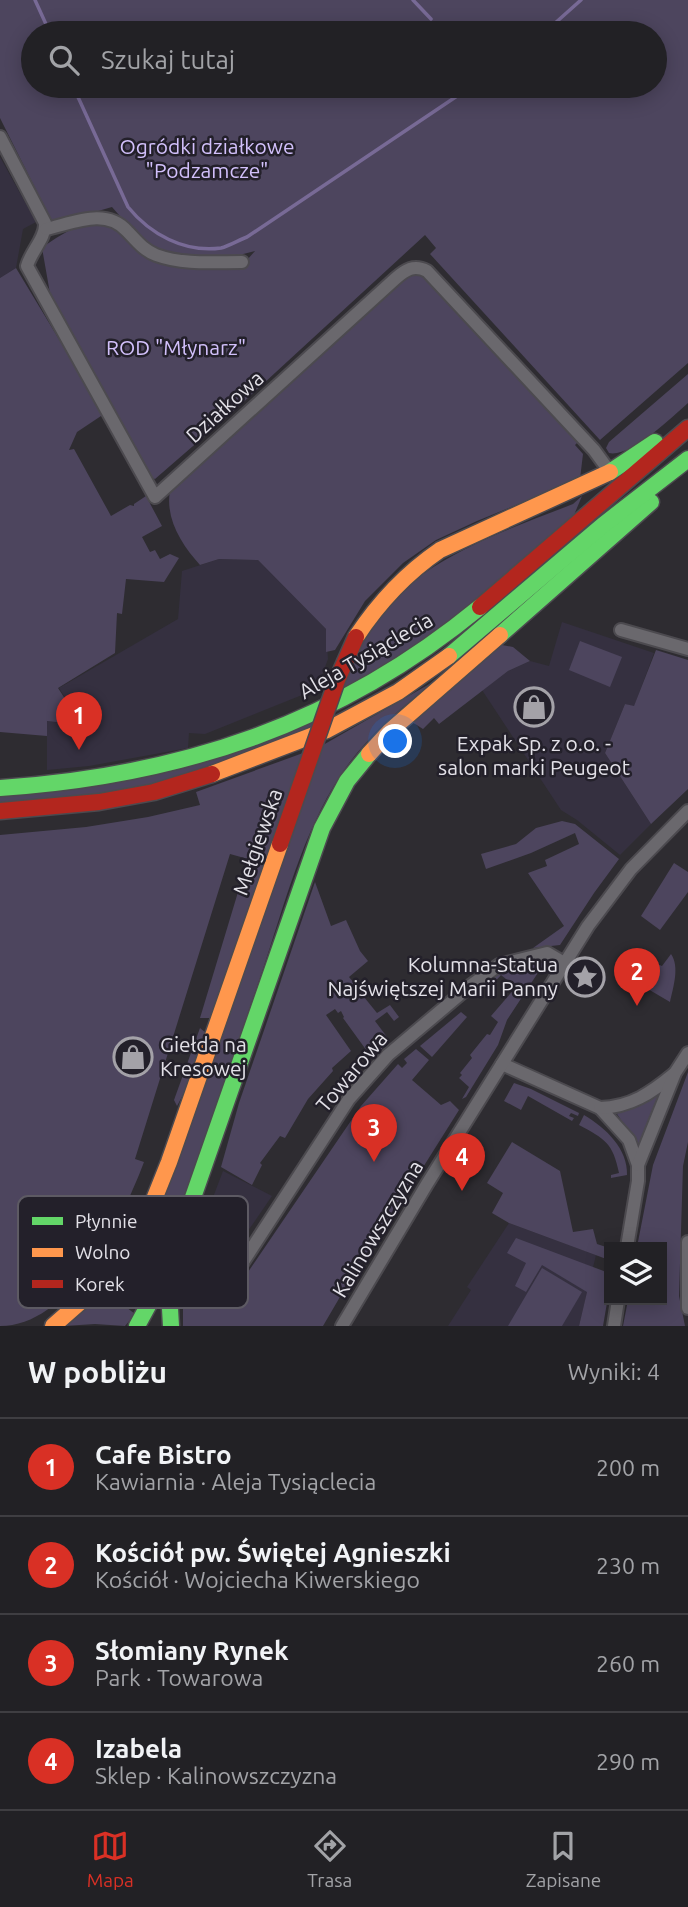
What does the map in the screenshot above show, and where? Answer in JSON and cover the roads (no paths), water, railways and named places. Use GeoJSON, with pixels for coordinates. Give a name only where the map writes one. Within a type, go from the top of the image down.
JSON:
{"type":"FeatureCollection","features":[{"type":"Feature","properties":{"kind":"main road","name":"Mełgiewska"},"geometry":{"type":"LineString","coordinates":[[158,1196],[337,680],[356,637],[386,596],[423,560],[463,538],[610,472],[688,420]]}},
{"type":"Feature","properties":{"kind":"main road","name":"Aleja Tysiąclecia"},"geometry":{"type":"LineString","coordinates":[[0,788],[83,782],[135,774],[173,764],[261,735],[356,691],[422,652],[474,612],[688,428]]}},
{"type":"Feature","properties":{"kind":"main road","name":"Aleja Tysiąclecia"},"geometry":{"type":"LineString","coordinates":[[0,811],[99,802],[154,792],[219,772],[327,730],[398,692],[437,666],[603,525],[688,459]]}},
{"type":"Feature","properties":{"kind":"main road"},"geometry":{"type":"LineString","coordinates":[[193,1196],[302,880],[322,828],[347,781],[374,747],[615,536],[688,467]]}},
{"type":"Feature","properties":{"kind":"main road","name":"Mełgiewska"},"geometry":{"type":"LineString","coordinates":[[53,1326],[75,1308]]}},
{"type":"Feature","properties":{"kind":"main road"},"geometry":{"type":"LineString","coordinates":[[137,1326],[148,1308]]}},
{"type":"Feature","properties":{"kind":"main road"},"geometry":{"type":"LineString","coordinates":[[170,1308],[171,1326]]}},
{"type":"Feature","properties":{"kind":"street"},"geometry":{"type":"LineString","coordinates":[[0,136],[43,217],[46,229],[100,217],[110,218],[118,221],[142,246],[154,254],[192,262],[242,262]]}},
{"type":"Feature","properties":{"kind":"street","name":"Działkowa"},"geometry":{"type":"LineString","coordinates":[[46,229],[30,254],[27,266],[155,497],[403,272],[416,267],[427,271],[594,450],[610,472]]}},
{"type":"Feature","properties":{"kind":"street"},"geometry":{"type":"LineString","coordinates":[[621,630],[688,649]]}},
{"type":"Feature","properties":{"kind":"street","name":"Kalinowszczyzna"},"geometry":{"type":"LineString","coordinates":[[342,1326],[564,963],[621,880],[688,811]]}},
{"type":"Feature","properties":{"kind":"street","name":"Towarowa"},"geometry":{"type":"LineString","coordinates":[[248,1254],[338,1115],[387,1055],[499,965],[547,953],[564,963]]}},
{"type":"Feature","properties":{"kind":"street"},"geometry":{"type":"LineString","coordinates":[[638,1166],[675,1073],[688,1053]]}},
{"type":"Feature","properties":{"kind":"street"},"geometry":{"type":"LineString","coordinates":[[502,1064],[600,1108],[629,1140],[638,1166],[638,1181],[627,1242]]}},
{"type":"Feature","properties":{"kind":"street"},"geometry":{"type":"LineString","coordinates":[[600,1108],[627,1105],[651,1092],[675,1073]]}},
{"type":"Feature","properties":{"kind":"street"},"geometry":{"type":"LineString","coordinates":[[688,1242],[688,1308]]}},
{"type":"Feature","properties":{"kind":"street"},"geometry":{"type":"LineString","coordinates":[[614,1326],[617,1305]]}},
{"type":"Feature","properties":{"kind":"waterway"},"geometry":{"type":"LineString","coordinates":[[35,0],[45,21]]}},
{"type":"Feature","properties":{"kind":"waterway"},"geometry":{"type":"LineString","coordinates":[[413,0],[431,19]]}},
{"type":"Feature","properties":{"kind":"waterway"},"geometry":{"type":"LineString","coordinates":[[557,21],[581,0]]}},
{"type":"Feature","properties":{"kind":"waterway"},"geometry":{"type":"LineString","coordinates":[[78,98],[128,207],[147,226],[169,240],[207,249],[221,248],[247,237],[454,98]]}},
{"type":"Feature","properties":{"kind":"place","name":"Expak Sp. z o.o. - salon marki Peugeot"},"geometry":{"type":"Point","coordinates":[534,707]}},
{"type":"Feature","properties":{"kind":"place","name":"Cafe Bistro"},"geometry":{"type":"Point","coordinates":[79,750]}},
{"type":"Feature","properties":{"kind":"place","name":"Kolumna-Statua Najświętszej Marii Panny"},"geometry":{"type":"Point","coordinates":[585,977]}},
{"type":"Feature","properties":{"kind":"place","name":"Kościół pw. Świętej Agnieszki"},"geometry":{"type":"Point","coordinates":[637,1006]}},
{"type":"Feature","properties":{"kind":"place","name":"Giełda na Kresowej"},"geometry":{"type":"Point","coordinates":[133,1057]}},
{"type":"Feature","properties":{"kind":"place","name":"Słomiany Rynek"},"geometry":{"type":"Point","coordinates":[374,1162]}},
{"type":"Feature","properties":{"kind":"place","name":"Izabela"},"geometry":{"type":"Point","coordinates":[462,1191]}},
{"type":"Feature","properties":{"kind":"park label","name":"Ogródki działkowe \"Podzamcze\""},"geometry":{"type":"Point","coordinates":[207,159]}},
{"type":"Feature","properties":{"kind":"park label","name":"ROD \"Młynarz\""},"geometry":{"type":"Point","coordinates":[176,348]}}]}
